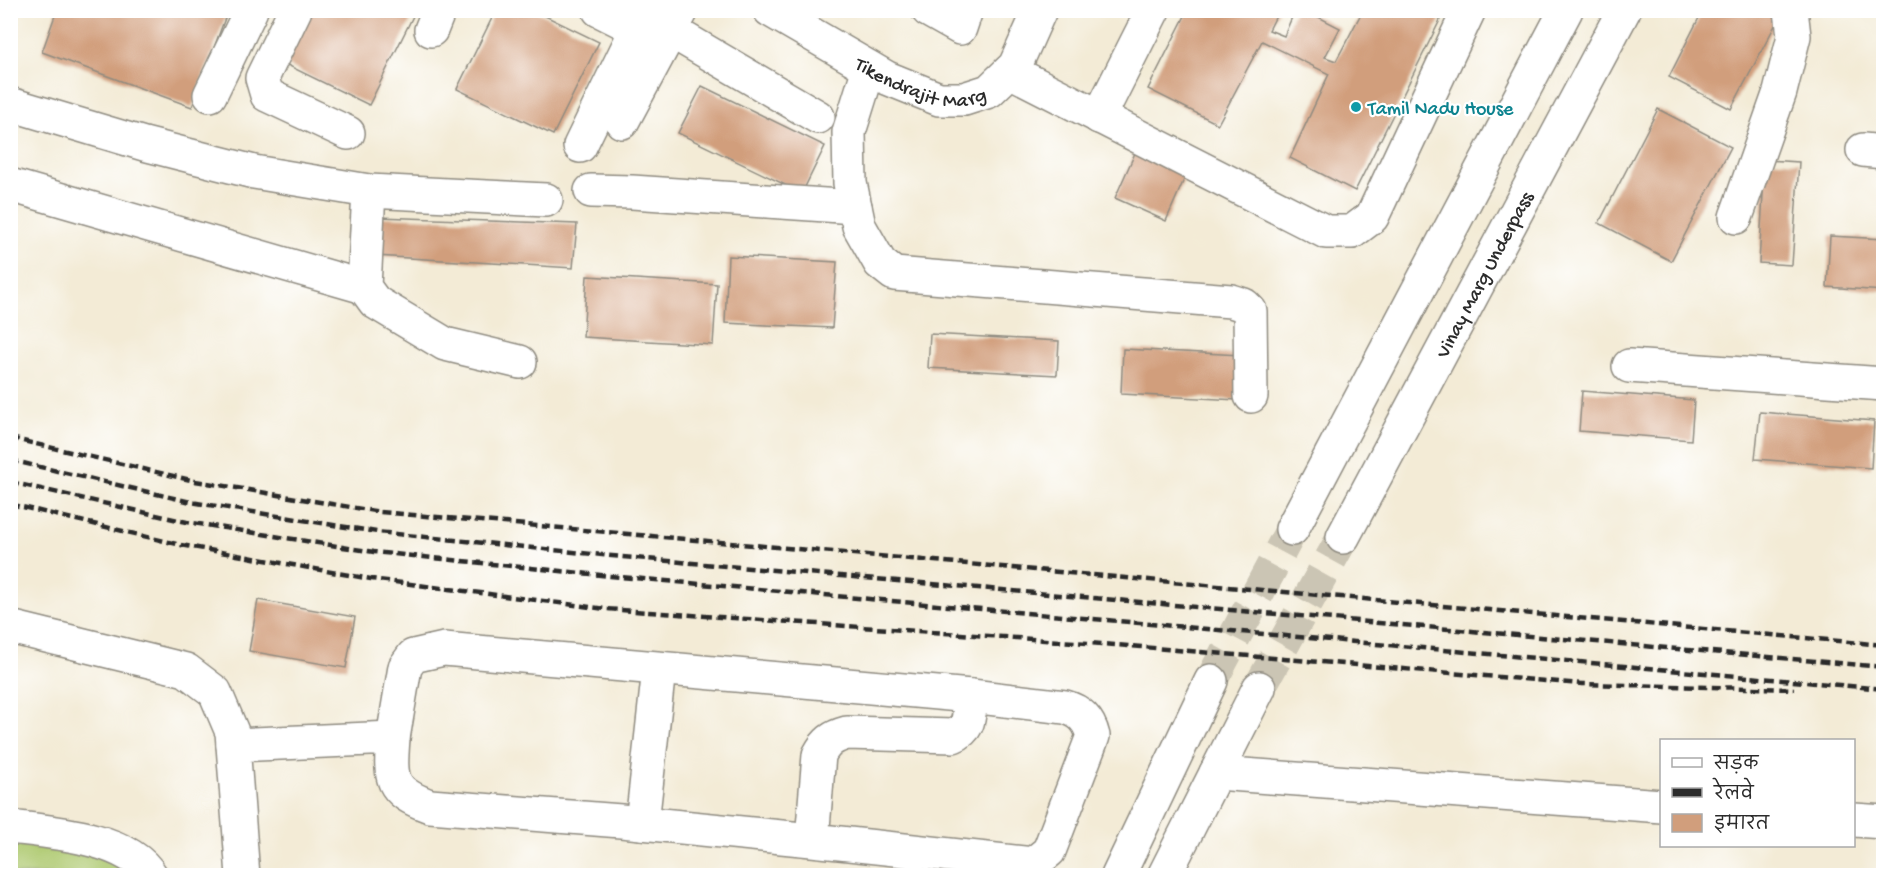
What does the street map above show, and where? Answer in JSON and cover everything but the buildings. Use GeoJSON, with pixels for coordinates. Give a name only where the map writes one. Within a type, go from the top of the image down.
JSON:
{"type":"FeatureCollection","features":[{"type":"Feature","properties":{"kind":"street"},"geometry":{"type":"LineString","coordinates":[[210,95],[250,10]]}},
{"type":"Feature","properties":{"kind":"street"},"geometry":{"type":"LineString","coordinates":[[295,10],[262,78],[267,95],[348,133]]}},
{"type":"Feature","properties":{"kind":"street"},"geometry":{"type":"LineString","coordinates":[[580,146],[641,20],[599,10]]}},
{"type":"Feature","properties":{"kind":"street","name":"Tikendrajit Marg"},"geometry":{"type":"LineString","coordinates":[[770,10],[887,78],[939,99],[964,99],[989,91],[1015,66],[1040,10]]}},
{"type":"Feature","properties":{"kind":"street"},"geometry":{"type":"LineString","coordinates":[[928,10],[960,28],[966,10]]}},
{"type":"Feature","properties":{"kind":"street"},"geometry":{"type":"LineString","coordinates":[[1099,117],[1154,10]]}},
{"type":"Feature","properties":{"kind":"street"},"geometry":{"type":"LineString","coordinates":[[1010,71],[1326,231],[1352,231],[1372,217],[1469,10]]}},
{"type":"Feature","properties":{"kind":"street"},"geometry":{"type":"LineString","coordinates":[[1292,530],[1566,10]]}},
{"type":"Feature","properties":{"kind":"street","name":"Vinay Marg Underpass"},"geometry":{"type":"LineString","coordinates":[[1343,537],[1624,10]]}},
{"type":"Feature","properties":{"kind":"street"},"geometry":{"type":"LineString","coordinates":[[1736,217],[1780,92],[1794,36],[1791,10]]}},
{"type":"Feature","properties":{"kind":"street"},"geometry":{"type":"LineString","coordinates":[[621,122],[676,21],[818,117]]}},
{"type":"Feature","properties":{"kind":"street"},"geometry":{"type":"LineString","coordinates":[[870,68],[849,132],[850,183],[860,226],[879,263],[894,274],[1231,301],[1244,305],[1250,311],[1251,396]]}},
{"type":"Feature","properties":{"kind":"street"},"geometry":{"type":"LineString","coordinates":[[10,104],[144,144],[254,172],[369,191],[546,200]]}},
{"type":"Feature","properties":{"kind":"street"},"geometry":{"type":"LineString","coordinates":[[10,185],[363,287],[375,302],[445,344],[520,362]]}},
{"type":"Feature","properties":{"kind":"street"},"geometry":{"type":"LineString","coordinates":[[363,287],[369,191]]}},
{"type":"Feature","properties":{"kind":"street"},"geometry":{"type":"LineString","coordinates":[[591,191],[855,207]]}},
{"type":"Feature","properties":{"kind":"street"},"geometry":{"type":"LineString","coordinates":[[1629,366],[1884,384]]}},
{"type":"Feature","properties":{"kind":"street"},"geometry":{"type":"LineString","coordinates":[[10,627],[186,670],[215,692],[232,732],[243,876]]}},
{"type":"Feature","properties":{"kind":"street"},"geometry":{"type":"LineString","coordinates":[[444,649],[659,669],[970,696],[1065,707],[1076,710],[1091,726],[1093,736],[1049,851],[1033,864],[642,823],[430,806],[412,800],[395,785],[391,767],[393,738],[405,667],[413,656],[444,649]]}},
{"type":"Feature","properties":{"kind":"street"},"geometry":{"type":"LineString","coordinates":[[642,823],[659,669]]}},
{"type":"Feature","properties":{"kind":"street"},"geometry":{"type":"LineString","coordinates":[[1118,876],[1211,681]]}},
{"type":"Feature","properties":{"kind":"street"},"geometry":{"type":"LineString","coordinates":[[1164,876],[1258,688]]}},
{"type":"Feature","properties":{"kind":"street"},"geometry":{"type":"LineString","coordinates":[[812,840],[819,755],[825,743],[834,736],[846,733],[952,736],[962,732],[967,725],[970,696]]}},
{"type":"Feature","properties":{"kind":"street"},"geometry":{"type":"LineString","coordinates":[[233,745],[393,738]]}},
{"type":"Feature","properties":{"kind":"street"},"geometry":{"type":"LineString","coordinates":[[1216,772],[1660,806]]}},
{"type":"Feature","properties":{"kind":"street"},"geometry":{"type":"LineString","coordinates":[[1855,820],[1884,822]]}},
{"type":"Feature","properties":{"kind":"street"},"geometry":{"type":"LineString","coordinates":[[10,827],[90,838],[121,851],[147,869],[151,876]]}},
{"type":"Feature","properties":{"kind":"green space"},"geometry":{"type":"Polygon","coordinates":[[[10,840],[118,857],[127,875],[11,875],[10,840]]]}},
{"type":"Feature","properties":{"kind":"tunnel"},"geometry":{"type":"LineString","coordinates":[[1211,681],[1292,529]]}},
{"type":"Feature","properties":{"kind":"tunnel"},"geometry":{"type":"LineString","coordinates":[[1259,688],[1343,537]]}},
{"type":"Feature","properties":{"kind":"railway"},"geometry":{"type":"LineString","coordinates":[[10,438],[195,481],[380,512],[1884,645]]}},
{"type":"Feature","properties":{"kind":"railway"},"geometry":{"type":"LineString","coordinates":[[10,460],[191,502],[377,532],[612,556],[1884,667]]}},
{"type":"Feature","properties":{"kind":"railway"},"geometry":{"type":"LineString","coordinates":[[10,482],[187,522],[374,552],[610,576],[1884,689]]}},
{"type":"Feature","properties":{"kind":"railway"},"geometry":{"type":"LineString","coordinates":[[10,504],[181,545],[371,579],[606,609],[1130,646],[1582,684],[1794,689]]}},
{"type":"Feature","properties":{"kind":"place","name":"Tamil Nadu House"},"geometry":{"type":"Point","coordinates":[1356,107]}}]}
